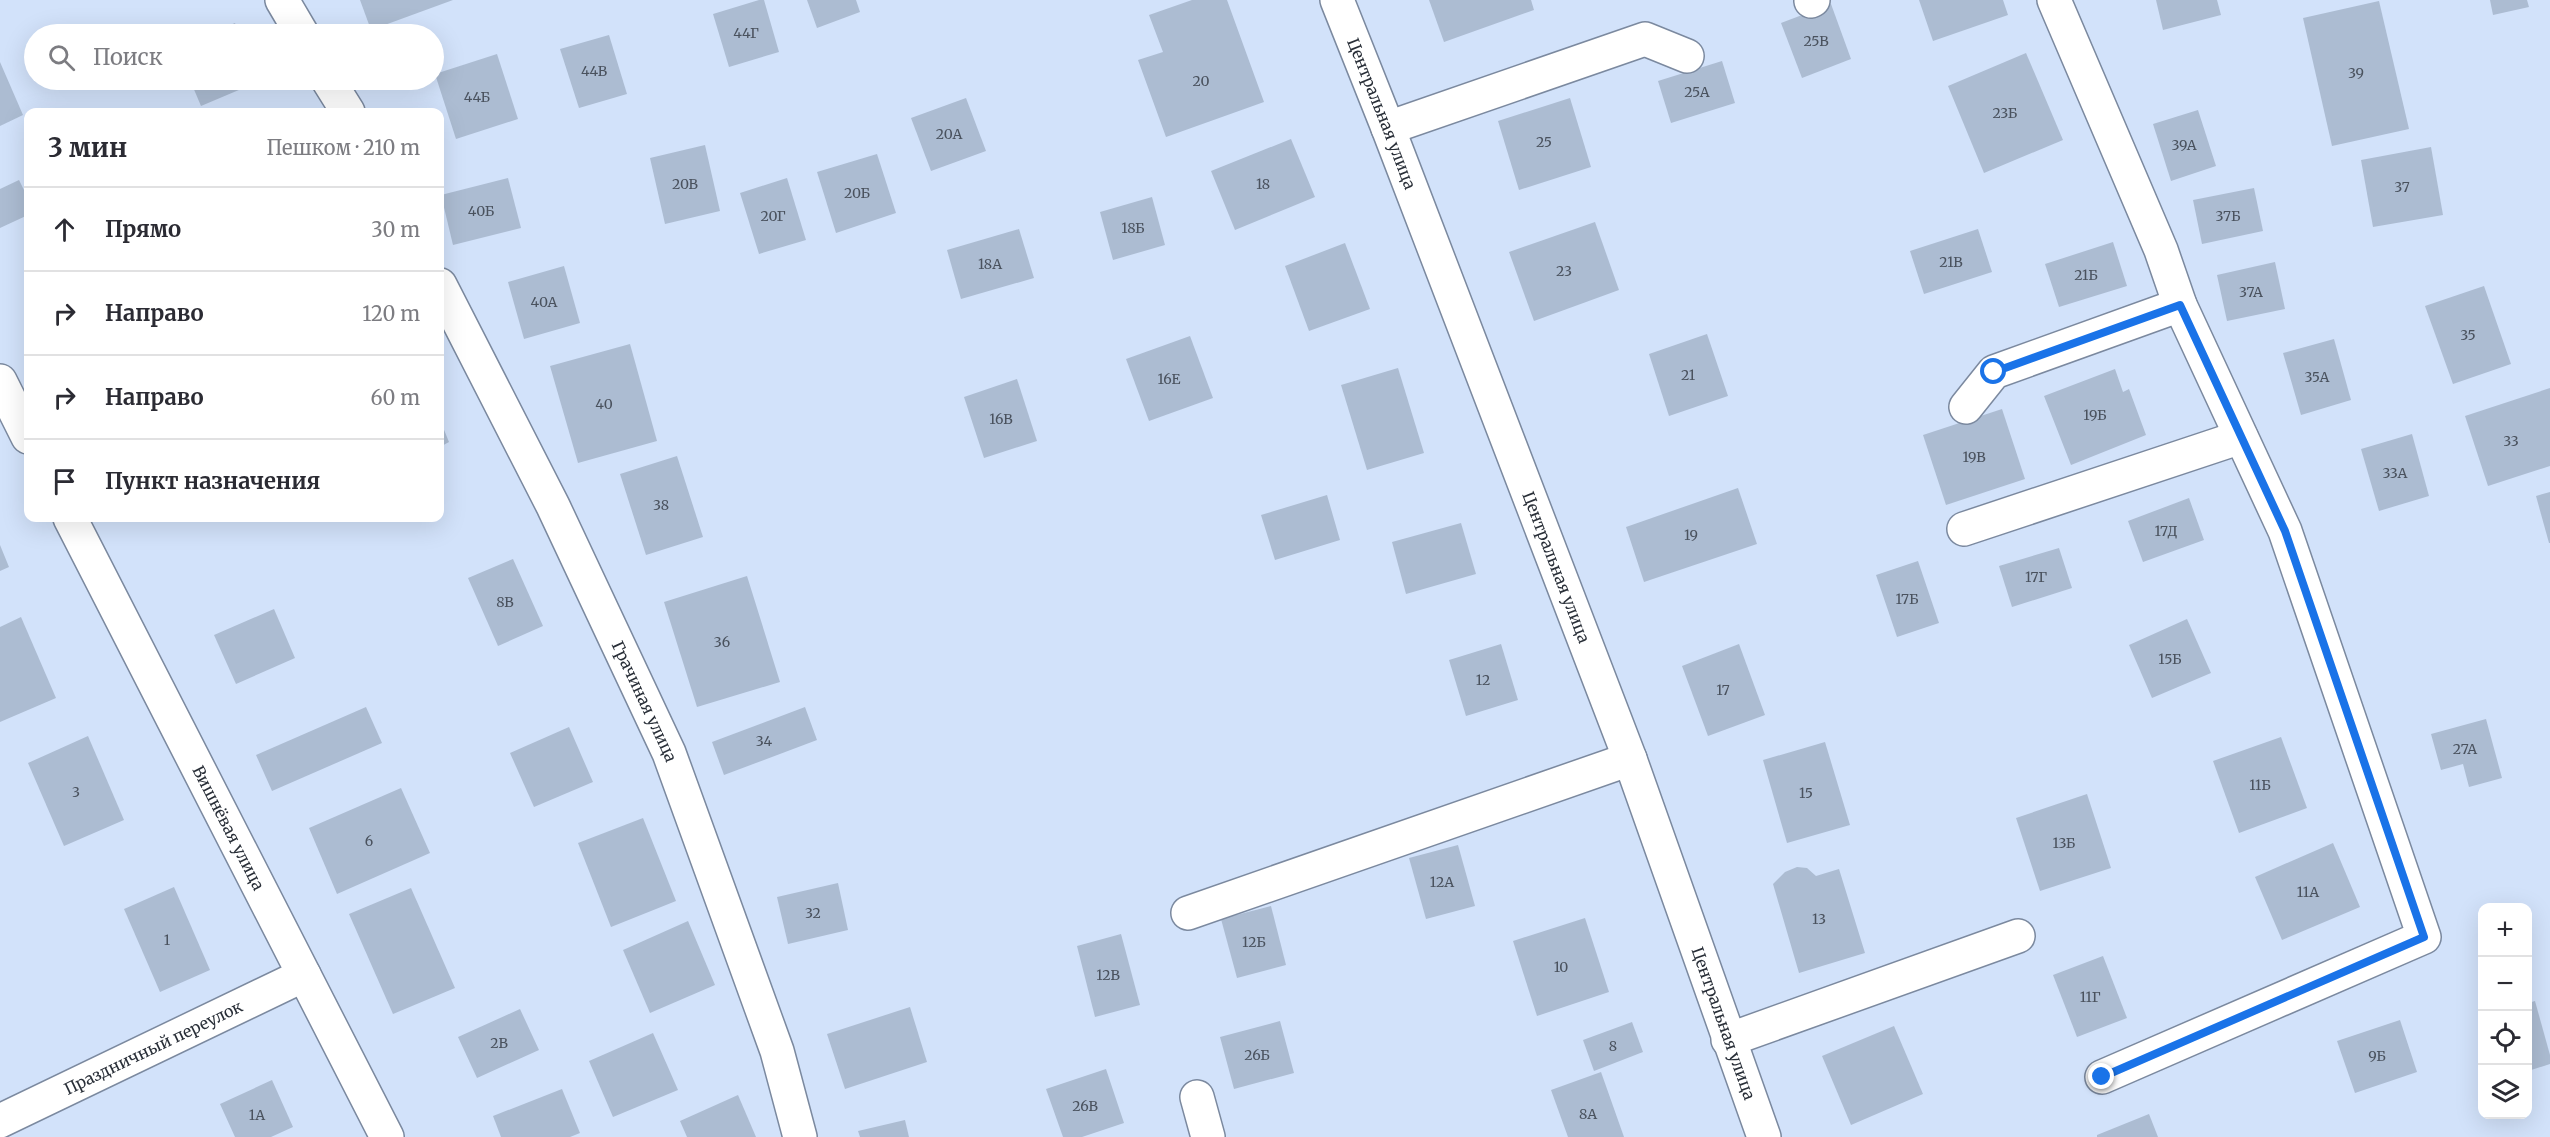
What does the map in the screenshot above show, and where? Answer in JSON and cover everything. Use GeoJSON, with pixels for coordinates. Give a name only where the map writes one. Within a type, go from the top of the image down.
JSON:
{"type":"FeatureCollection","features":[{"type":"Feature","properties":{"kind":"street"},"geometry":{"type":"LineString","coordinates":[[282,0],[296,24]]}},
{"type":"Feature","properties":{"kind":"street","name":"Центральная улица"},"geometry":{"type":"LineString","coordinates":[[1337,0],[1630,759],[1764,1137]]}},
{"type":"Feature","properties":{"kind":"street"},"geometry":{"type":"LineString","coordinates":[[2054,0],[2161,250],[2180,305],[2285,531],[2424,937],[2102,1077]]}},
{"type":"Feature","properties":{"kind":"street"},"geometry":{"type":"LineString","coordinates":[[1388,128],[1645,39],[1687,56]]}},
{"type":"Feature","properties":{"kind":"street"},"geometry":{"type":"LineString","coordinates":[[334,90],[346,108]]}},
{"type":"Feature","properties":{"kind":"street","name":"Грачиная улица"},"geometry":{"type":"LineString","coordinates":[[444,293],[553,506],[669,753],[777,1051],[800,1137]]}},
{"type":"Feature","properties":{"kind":"street"},"geometry":{"type":"LineString","coordinates":[[1966,407],[1994,372],[2180,305]]}},
{"type":"Feature","properties":{"kind":"street"},"geometry":{"type":"LineString","coordinates":[[0,381],[24,429]]}},
{"type":"Feature","properties":{"kind":"street"},"geometry":{"type":"LineString","coordinates":[[1964,529],[2241,437]]}},
{"type":"Feature","properties":{"kind":"street","name":"Вишнёвая улица"},"geometry":{"type":"LineString","coordinates":[[72,522],[387,1137]]}},
{"type":"Feature","properties":{"kind":"street"},"geometry":{"type":"LineString","coordinates":[[1188,913],[1630,759]]}},
{"type":"Feature","properties":{"kind":"street"},"geometry":{"type":"LineString","coordinates":[[1728,1040],[2018,936]]}},
{"type":"Feature","properties":{"kind":"street","name":"Праздничный переулок"},"geometry":{"type":"LineString","coordinates":[[0,1121],[304,975]]}},
{"type":"Feature","properties":{"kind":"street"},"geometry":{"type":"LineString","coordinates":[[1197,1096],[1208,1137]]}},
{"type":"Feature","properties":{"kind":"building"},"geometry":{"type":"Polygon","coordinates":[[[360,0],[453,0],[387,24],[369,24],[360,0]]]}},
{"type":"Feature","properties":{"kind":"building"},"geometry":{"type":"Polygon","coordinates":[[[764,0],[779,52],[729,67],[713,14],[764,0]]]}},
{"type":"Feature","properties":{"kind":"building"},"geometry":{"type":"Polygon","coordinates":[[[807,0],[856,0],[860,12],[817,28],[807,0]]]}},
{"type":"Feature","properties":{"kind":"building"},"geometry":{"type":"Polygon","coordinates":[[[1192,0],[1227,0],[1264,102],[1166,137],[1138,60],[1163,52],[1149,15],[1192,0]]]}},
{"type":"Feature","properties":{"kind":"building"},"geometry":{"type":"Polygon","coordinates":[[[1429,0],[1531,0],[1534,10],[1444,42],[1429,0]]]}},
{"type":"Feature","properties":{"kind":"building"},"geometry":{"type":"Polygon","coordinates":[[[1919,0],[2003,0],[2008,15],[1933,41],[1919,0]]]}},
{"type":"Feature","properties":{"kind":"building"},"geometry":{"type":"Polygon","coordinates":[[[2156,0],[2217,0],[2221,15],[2163,30],[2156,0]]]}},
{"type":"Feature","properties":{"kind":"building"},"geometry":{"type":"Polygon","coordinates":[[[2490,0],[2527,0],[2529,7],[2493,15],[2490,0]]]}},
{"type":"Feature","properties":{"kind":"building"},"geometry":{"type":"Polygon","coordinates":[[[2379,1],[2409,129],[2332,146],[2303,18],[2379,1]]]}},
{"type":"Feature","properties":{"kind":"building"},"geometry":{"type":"Polygon","coordinates":[[[1831,4],[1851,59],[1802,78],[1781,23],[1831,4]]]}},
{"type":"Feature","properties":{"kind":"building"},"geometry":{"type":"Polygon","coordinates":[[[609,35],[627,94],[579,108],[560,49],[609,35]]]}},
{"type":"Feature","properties":{"kind":"building"},"geometry":{"type":"Polygon","coordinates":[[[2026,53],[2063,140],[1984,173],[1948,86],[2026,53]]]}},
{"type":"Feature","properties":{"kind":"building"},"geometry":{"type":"Polygon","coordinates":[[[497,54],[518,119],[456,139],[440,90],[444,90],[444,71],[497,54]]]}},
{"type":"Feature","properties":{"kind":"building"},"geometry":{"type":"Polygon","coordinates":[[[1722,61],[1735,103],[1671,123],[1658,81],[1722,61]]]}},
{"type":"Feature","properties":{"kind":"building"},"geometry":{"type":"Polygon","coordinates":[[[0,62],[23,115],[0,126],[0,62]]]}},
{"type":"Feature","properties":{"kind":"building"},"geometry":{"type":"Polygon","coordinates":[[[194,90],[239,90],[201,106],[194,90]]]}},
{"type":"Feature","properties":{"kind":"building"},"geometry":{"type":"Polygon","coordinates":[[[966,98],[986,151],[931,171],[911,118],[966,98]]]}},
{"type":"Feature","properties":{"kind":"building"},"geometry":{"type":"Polygon","coordinates":[[[1570,98],[1591,167],[1519,190],[1498,121],[1570,98]]]}},
{"type":"Feature","properties":{"kind":"building"},"geometry":{"type":"Polygon","coordinates":[[[2198,110],[2216,166],[2171,181],[2153,124],[2198,110]]]}},
{"type":"Feature","properties":{"kind":"building"},"geometry":{"type":"Polygon","coordinates":[[[1291,139],[1315,197],[1235,230],[1211,171],[1291,139]]]}},
{"type":"Feature","properties":{"kind":"building"},"geometry":{"type":"Polygon","coordinates":[[[705,145],[720,211],[665,224],[650,158],[705,145]]]}},
{"type":"Feature","properties":{"kind":"building"},"geometry":{"type":"Polygon","coordinates":[[[2431,147],[2443,215],[2373,227],[2361,160],[2431,147]]]}},
{"type":"Feature","properties":{"kind":"building"},"geometry":{"type":"Polygon","coordinates":[[[877,154],[896,213],[836,233],[817,172],[877,154]]]}},
{"type":"Feature","properties":{"kind":"building"},"geometry":{"type":"Polygon","coordinates":[[[508,178],[521,228],[453,245],[444,208],[444,194],[508,178]]]}},
{"type":"Feature","properties":{"kind":"building"},"geometry":{"type":"Polygon","coordinates":[[[787,178],[806,240],[759,254],[740,193],[787,178]]]}},
{"type":"Feature","properties":{"kind":"building"},"geometry":{"type":"Polygon","coordinates":[[[19,180],[24,190],[24,217],[0,228],[0,189],[19,180]]]}},
{"type":"Feature","properties":{"kind":"building"},"geometry":{"type":"Polygon","coordinates":[[[2254,188],[2263,231],[2202,244],[2193,200],[2254,188]]]}},
{"type":"Feature","properties":{"kind":"building"},"geometry":{"type":"Polygon","coordinates":[[[1152,197],[1165,245],[1113,260],[1100,212],[1152,197]]]}},
{"type":"Feature","properties":{"kind":"building"},"geometry":{"type":"Polygon","coordinates":[[[1595,222],[1619,290],[1534,321],[1509,252],[1595,222]]]}},
{"type":"Feature","properties":{"kind":"building"},"geometry":{"type":"Polygon","coordinates":[[[1019,229],[1034,278],[961,299],[947,250],[1019,229]]]}},
{"type":"Feature","properties":{"kind":"building"},"geometry":{"type":"Polygon","coordinates":[[[1978,229],[1992,272],[1924,294],[1910,251],[1978,229]]]}},
{"type":"Feature","properties":{"kind":"building"},"geometry":{"type":"Polygon","coordinates":[[[2113,242],[2127,286],[2059,307],[2045,264],[2113,242]]]}},
{"type":"Feature","properties":{"kind":"building"},"geometry":{"type":"Polygon","coordinates":[[[1345,243],[1370,309],[1309,331],[1285,266],[1345,243]]]}},
{"type":"Feature","properties":{"kind":"building"},"geometry":{"type":"Polygon","coordinates":[[[2275,262],[2285,309],[2227,321],[2217,275],[2275,262]]]}},
{"type":"Feature","properties":{"kind":"building"},"geometry":{"type":"Polygon","coordinates":[[[564,266],[580,323],[524,339],[508,282],[564,266]]]}},
{"type":"Feature","properties":{"kind":"building"},"geometry":{"type":"Polygon","coordinates":[[[2484,286],[2511,364],[2453,384],[2425,306],[2484,286]]]}},
{"type":"Feature","properties":{"kind":"building"},"geometry":{"type":"Polygon","coordinates":[[[1707,334],[1728,396],[1669,416],[1649,354],[1707,334]]]}},
{"type":"Feature","properties":{"kind":"building"},"geometry":{"type":"Polygon","coordinates":[[[1190,336],[1213,398],[1149,421],[1126,359],[1190,336]]]}},
{"type":"Feature","properties":{"kind":"building"},"geometry":{"type":"Polygon","coordinates":[[[2334,339],[2351,400],[2301,415],[2283,353],[2334,339]]]}},
{"type":"Feature","properties":{"kind":"building"},"geometry":{"type":"Polygon","coordinates":[[[630,344],[657,441],[578,463],[550,366],[630,344]]]}},
{"type":"Feature","properties":{"kind":"building"},"geometry":{"type":"Polygon","coordinates":[[[1398,368],[1424,453],[1367,470],[1341,385],[1398,368]]]}},
{"type":"Feature","properties":{"kind":"building"},"geometry":{"type":"Polygon","coordinates":[[[2115,369],[2123,392],[2129,389],[2146,435],[2071,465],[2044,396],[2115,369]]]}},
{"type":"Feature","properties":{"kind":"building"},"geometry":{"type":"Polygon","coordinates":[[[1017,379],[1037,441],[984,458],[964,397],[1017,379]]]}},
{"type":"Feature","properties":{"kind":"building"},"geometry":{"type":"Polygon","coordinates":[[[2550,388],[2550,466],[2488,486],[2465,416],[2550,388]]]}},
{"type":"Feature","properties":{"kind":"building"},"geometry":{"type":"Polygon","coordinates":[[[2002,409],[2025,479],[1946,505],[1923,435],[2002,409]]]}},
{"type":"Feature","properties":{"kind":"building"},"geometry":{"type":"Polygon","coordinates":[[[444,430],[449,442],[444,445],[444,430]]]}},
{"type":"Feature","properties":{"kind":"building"},"geometry":{"type":"Polygon","coordinates":[[[2412,434],[2429,496],[2379,511],[2361,449],[2412,434]]]}},
{"type":"Feature","properties":{"kind":"building"},"geometry":{"type":"Polygon","coordinates":[[[677,456],[703,537],[646,555],[620,474],[677,456]]]}},
{"type":"Feature","properties":{"kind":"building"},"geometry":{"type":"Polygon","coordinates":[[[1738,488],[1757,544],[1644,582],[1626,527],[1738,488]]]}},
{"type":"Feature","properties":{"kind":"building"},"geometry":{"type":"Polygon","coordinates":[[[2550,492],[2550,543],[2549,543],[2536,496],[2550,492]]]}},
{"type":"Feature","properties":{"kind":"building"},"geometry":{"type":"Polygon","coordinates":[[[1327,495],[1340,540],[1275,560],[1261,515],[1327,495]]]}},
{"type":"Feature","properties":{"kind":"building"},"geometry":{"type":"Polygon","coordinates":[[[2189,498],[2204,540],[2143,562],[2128,521],[2189,498]]]}},
{"type":"Feature","properties":{"kind":"building"},"geometry":{"type":"Polygon","coordinates":[[[1461,523],[1476,574],[1406,594],[1392,542],[1461,523]]]}},
{"type":"Feature","properties":{"kind":"building"},"geometry":{"type":"Polygon","coordinates":[[[0,545],[9,567],[0,571],[0,545]]]}},
{"type":"Feature","properties":{"kind":"building"},"geometry":{"type":"Polygon","coordinates":[[[2059,548],[2072,588],[2012,607],[1999,566],[2059,548]]]}},
{"type":"Feature","properties":{"kind":"building"},"geometry":{"type":"Polygon","coordinates":[[[513,559],[543,626],[498,646],[468,578],[513,559]]]}},
{"type":"Feature","properties":{"kind":"building"},"geometry":{"type":"Polygon","coordinates":[[[1918,561],[1939,623],[1897,637],[1876,575],[1918,561]]]}},
{"type":"Feature","properties":{"kind":"building"},"geometry":{"type":"Polygon","coordinates":[[[747,576],[780,682],[697,707],[664,602],[747,576]]]}},
{"type":"Feature","properties":{"kind":"building"},"geometry":{"type":"Polygon","coordinates":[[[274,609],[295,658],[236,684],[214,635],[274,609]]]}},
{"type":"Feature","properties":{"kind":"building"},"geometry":{"type":"Polygon","coordinates":[[[21,617],[56,698],[0,722],[0,627],[21,617]]]}},
{"type":"Feature","properties":{"kind":"building"},"geometry":{"type":"Polygon","coordinates":[[[2187,619],[2211,673],[2152,698],[2129,645],[2187,619]]]}},
{"type":"Feature","properties":{"kind":"building"},"geometry":{"type":"Polygon","coordinates":[[[1501,644],[1518,700],[1466,716],[1449,660],[1501,644]]]}},
{"type":"Feature","properties":{"kind":"building"},"geometry":{"type":"Polygon","coordinates":[[[1739,644],[1765,715],[1708,736],[1682,666],[1739,644]]]}},
{"type":"Feature","properties":{"kind":"building"},"geometry":{"type":"Polygon","coordinates":[[[366,707],[382,743],[272,791],[256,755],[366,707]]]}},
{"type":"Feature","properties":{"kind":"building"},"geometry":{"type":"Polygon","coordinates":[[[805,707],[817,740],[724,775],[712,742],[805,707]]]}},
{"type":"Feature","properties":{"kind":"building"},"geometry":{"type":"Polygon","coordinates":[[[2486,719],[2502,778],[2469,787],[2463,764],[2441,770],[2431,734],[2486,719]]]}},
{"type":"Feature","properties":{"kind":"building"},"geometry":{"type":"Polygon","coordinates":[[[569,727],[593,782],[534,807],[510,753],[569,727]]]}},
{"type":"Feature","properties":{"kind":"building"},"geometry":{"type":"Polygon","coordinates":[[[88,736],[124,820],[64,846],[28,763],[88,736]]]}},
{"type":"Feature","properties":{"kind":"building"},"geometry":{"type":"Polygon","coordinates":[[[2281,737],[2307,808],[2239,833],[2213,761],[2281,737]]]}},
{"type":"Feature","properties":{"kind":"building"},"geometry":{"type":"Polygon","coordinates":[[[1825,742],[1850,825],[1787,843],[1763,760],[1825,742]]]}},
{"type":"Feature","properties":{"kind":"building"},"geometry":{"type":"Polygon","coordinates":[[[401,788],[430,853],[337,894],[309,828],[401,788]]]}},
{"type":"Feature","properties":{"kind":"building"},"geometry":{"type":"Polygon","coordinates":[[[2087,794],[2111,868],[2040,891],[2016,818],[2087,794]]]}},
{"type":"Feature","properties":{"kind":"building"},"geometry":{"type":"Polygon","coordinates":[[[643,818],[676,901],[611,927],[578,843],[643,818]]]}},
{"type":"Feature","properties":{"kind":"building"},"geometry":{"type":"Polygon","coordinates":[[[2333,843],[2360,907],[2282,940],[2255,877],[2333,843]]]}},
{"type":"Feature","properties":{"kind":"building"},"geometry":{"type":"Polygon","coordinates":[[[1458,845],[1475,906],[1426,919],[1409,858],[1458,845]]]}},
{"type":"Feature","properties":{"kind":"building"},"geometry":{"type":"Polygon","coordinates":[[[1797,867],[1807,868],[1816,876],[1839,869],[1865,953],[1799,973],[1773,884],[1785,872],[1797,867]]]}},
{"type":"Feature","properties":{"kind":"building"},"geometry":{"type":"Polygon","coordinates":[[[838,883],[848,930],[788,944],[777,897],[838,883]]]}},
{"type":"Feature","properties":{"kind":"building"},"geometry":{"type":"Polygon","coordinates":[[[174,887],[210,970],[160,992],[124,909],[174,887]]]}},
{"type":"Feature","properties":{"kind":"building"},"geometry":{"type":"Polygon","coordinates":[[[411,888],[455,988],[393,1014],[349,914],[411,888]]]}},
{"type":"Feature","properties":{"kind":"building"},"geometry":{"type":"Polygon","coordinates":[[[1271,906],[1286,965],[1237,978],[1221,919],[1271,906]]]}},
{"type":"Feature","properties":{"kind":"building"},"geometry":{"type":"Polygon","coordinates":[[[1585,918],[1609,992],[1537,1016],[1513,941],[1585,918]]]}},
{"type":"Feature","properties":{"kind":"building"},"geometry":{"type":"Polygon","coordinates":[[[688,921],[715,985],[650,1013],[623,950],[688,921]]]}},
{"type":"Feature","properties":{"kind":"building"},"geometry":{"type":"Polygon","coordinates":[[[1121,934],[1140,1005],[1095,1017],[1077,946],[1121,934]]]}},
{"type":"Feature","properties":{"kind":"building"},"geometry":{"type":"Polygon","coordinates":[[[2103,956],[2127,1018],[2077,1037],[2053,975],[2103,956]]]}},
{"type":"Feature","properties":{"kind":"building"},"geometry":{"type":"Polygon","coordinates":[[[2535,1001],[2550,1055],[2550,1064],[2532,1070],[2532,1011],[2532,1002],[2535,1001]]]}},
{"type":"Feature","properties":{"kind":"building"},"geometry":{"type":"Polygon","coordinates":[[[910,1007],[927,1062],[845,1089],[827,1034],[910,1007]]]}},
{"type":"Feature","properties":{"kind":"building"},"geometry":{"type":"Polygon","coordinates":[[[520,1009],[539,1050],[477,1078],[458,1037],[520,1009]]]}},
{"type":"Feature","properties":{"kind":"building"},"geometry":{"type":"Polygon","coordinates":[[[2400,1020],[2417,1072],[2355,1093],[2337,1041],[2400,1020]]]}},
{"type":"Feature","properties":{"kind":"building"},"geometry":{"type":"Polygon","coordinates":[[[1280,1021],[1294,1073],[1234,1089],[1220,1037],[1280,1021]]]}},
{"type":"Feature","properties":{"kind":"building"},"geometry":{"type":"Polygon","coordinates":[[[1632,1022],[1643,1052],[1594,1071],[1583,1040],[1632,1022]]]}},
{"type":"Feature","properties":{"kind":"building"},"geometry":{"type":"Polygon","coordinates":[[[1894,1026],[1923,1094],[1851,1125],[1822,1056],[1894,1026]]]}},
{"type":"Feature","properties":{"kind":"building"},"geometry":{"type":"Polygon","coordinates":[[[653,1033],[678,1090],[613,1117],[589,1061],[653,1033]]]}},
{"type":"Feature","properties":{"kind":"building"},"geometry":{"type":"Polygon","coordinates":[[[1106,1069],[1124,1123],[1082,1137],[1063,1137],[1046,1089],[1106,1069]]]}},
{"type":"Feature","properties":{"kind":"building"},"geometry":{"type":"Polygon","coordinates":[[[1601,1072],[1624,1137],[1568,1137],[1551,1090],[1601,1072]]]}},
{"type":"Feature","properties":{"kind":"building"},"geometry":{"type":"Polygon","coordinates":[[[272,1080],[293,1127],[271,1137],[235,1137],[220,1104],[272,1080]]]}},
{"type":"Feature","properties":{"kind":"building"},"geometry":{"type":"Polygon","coordinates":[[[562,1089],[580,1133],[570,1137],[501,1137],[493,1116],[562,1089]]]}},
{"type":"Feature","properties":{"kind":"building"},"geometry":{"type":"Polygon","coordinates":[[[738,1095],[756,1137],[687,1137],[680,1121],[738,1095]]]}},
{"type":"Feature","properties":{"kind":"building"},"geometry":{"type":"Polygon","coordinates":[[[2149,1114],[2158,1137],[2097,1137],[2097,1135],[2149,1114]]]}},
{"type":"Feature","properties":{"kind":"building"},"geometry":{"type":"Polygon","coordinates":[[[905,1120],[909,1137],[860,1137],[858,1131],[905,1120]]]}},
{"type":"Feature","properties":{"kind":"route"},"geometry":{"type":"LineString","coordinates":[[1994,372],[2180,305],[2285,531],[2424,937],[2102,1077]]}}]}
